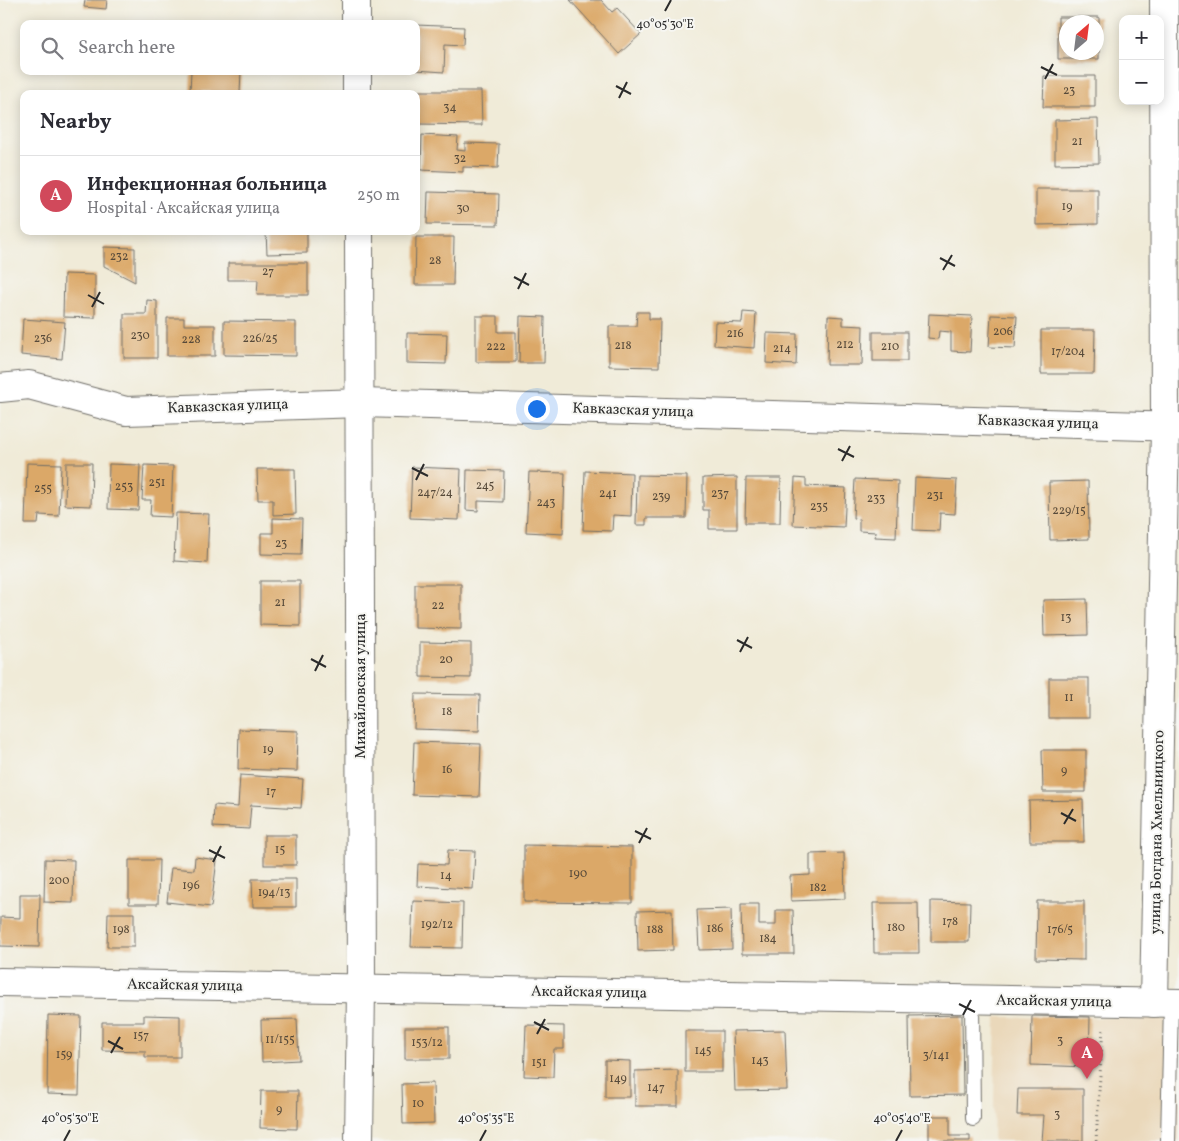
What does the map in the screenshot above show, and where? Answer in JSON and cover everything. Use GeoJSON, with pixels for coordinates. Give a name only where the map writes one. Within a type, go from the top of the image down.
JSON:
{"type":"FeatureCollection","features":[{"type":"Feature","properties":{"kind":"street"},"geometry":{"type":"LineString","coordinates":[[356,0],[356,20]]}},
{"type":"Feature","properties":{"kind":"street","name":"улица Богдана Хмельницкого"},"geometry":{"type":"LineString","coordinates":[[1164,0],[1172,427],[1168,1003]]}},
{"type":"Feature","properties":{"kind":"street"},"geometry":{"type":"LineString","coordinates":[[357,75],[357,90]]}},
{"type":"Feature","properties":{"kind":"street","name":"Михайловская улица"},"geometry":{"type":"LineString","coordinates":[[359,235],[361,403],[361,989],[359,1141]]}},
{"type":"Feature","properties":{"kind":"street","name":"Кавказская улица"},"geometry":{"type":"LineString","coordinates":[[0,388],[29,385],[126,411],[361,403],[1172,427]]}},
{"type":"Feature","properties":{"kind":"street","name":"Аксайская улица"},"geometry":{"type":"LineString","coordinates":[[0,982],[1105,1004],[1168,1003]]}},
{"type":"Feature","properties":{"kind":"lane"},"geometry":{"type":"LineString","coordinates":[[972,1001],[973,1120]]}},
{"type":"Feature","properties":{"kind":"lane"},"geometry":{"type":"LineString","coordinates":[[1168,1003],[1168,1141]]}},
{"type":"Feature","properties":{"kind":"path"},"geometry":{"type":"LineString","coordinates":[[1096,1141],[1105,1004]]}},
{"type":"Feature","properties":{"kind":"shaded area"},"geometry":{"type":"Polygon","coordinates":[[[996,1017],[1179,1018],[1179,1141],[993,1141],[996,1017]]]}},
{"type":"Feature","properties":{"kind":"building"},"geometry":{"type":"Polygon","coordinates":[[[85,0],[107,0],[106,9],[84,7],[85,0]]]}},
{"type":"Feature","properties":{"kind":"building"},"geometry":{"type":"Polygon","coordinates":[[[570,0],[601,0],[612,12],[617,8],[641,34],[619,54],[570,0]]]}},
{"type":"Feature","properties":{"kind":"building"},"geometry":{"type":"Polygon","coordinates":[[[1058,17],[1059,17],[1058,59],[1058,17]]]}},
{"type":"Feature","properties":{"kind":"building"},"geometry":{"type":"Polygon","coordinates":[[[420,25],[464,27],[463,45],[445,44],[444,72],[420,70],[420,25]]]}},
{"type":"Feature","properties":{"kind":"building"},"geometry":{"type":"Polygon","coordinates":[[[191,75],[241,75],[240,90],[190,90],[191,75]]]}},
{"type":"Feature","properties":{"kind":"building"},"geometry":{"type":"Polygon","coordinates":[[[1044,76],[1095,76],[1095,107],[1043,107],[1044,76]]]}},
{"type":"Feature","properties":{"kind":"building"},"geometry":{"type":"Polygon","coordinates":[[[420,91],[481,91],[482,125],[420,124],[420,91]]]}},
{"type":"Feature","properties":{"kind":"building"},"geometry":{"type":"Polygon","coordinates":[[[1098,119],[1099,163],[1055,164],[1055,120],[1098,119]]]}},
{"type":"Feature","properties":{"kind":"building"},"geometry":{"type":"Polygon","coordinates":[[[422,135],[458,137],[457,150],[465,151],[465,143],[499,144],[498,168],[463,167],[463,172],[421,170],[422,135]]]}},
{"type":"Feature","properties":{"kind":"building"},"geometry":{"type":"Polygon","coordinates":[[[1036,189],[1098,189],[1098,224],[1036,225],[1036,189]]]}},
{"type":"Feature","properties":{"kind":"building"},"geometry":{"type":"Polygon","coordinates":[[[428,192],[499,194],[498,225],[427,224],[428,192]]]}},
{"type":"Feature","properties":{"kind":"building"},"geometry":{"type":"Polygon","coordinates":[[[266,235],[307,235],[307,253],[267,254],[266,235]]]}},
{"type":"Feature","properties":{"kind":"building"},"geometry":{"type":"Polygon","coordinates":[[[416,237],[454,237],[453,285],[415,285],[416,237]]]}},
{"type":"Feature","properties":{"kind":"building"},"geometry":{"type":"Polygon","coordinates":[[[104,247],[135,248],[135,282],[104,266],[104,247]]]}},
{"type":"Feature","properties":{"kind":"building"},"geometry":{"type":"Polygon","coordinates":[[[228,263],[308,263],[308,295],[257,295],[258,280],[228,280],[228,263]]]}},
{"type":"Feature","properties":{"kind":"building"},"geometry":{"type":"Polygon","coordinates":[[[64,274],[95,275],[95,318],[63,317],[64,274]]]}},
{"type":"Feature","properties":{"kind":"building"},"geometry":{"type":"Polygon","coordinates":[[[147,300],[157,301],[157,358],[124,358],[124,314],[146,314],[147,300]]]}},
{"type":"Feature","properties":{"kind":"building"},"geometry":{"type":"Polygon","coordinates":[[[637,312],[649,312],[649,319],[660,319],[659,367],[609,366],[609,326],[636,326],[637,312]]]}},
{"type":"Feature","properties":{"kind":"building"},"geometry":{"type":"Polygon","coordinates":[[[743,312],[756,313],[754,348],[714,345],[715,322],[742,323],[743,312]]]}},
{"type":"Feature","properties":{"kind":"building"},"geometry":{"type":"Polygon","coordinates":[[[929,314],[972,316],[970,352],[951,351],[951,332],[939,331],[938,339],[928,338],[929,314]]]}},
{"type":"Feature","properties":{"kind":"building"},"geometry":{"type":"Polygon","coordinates":[[[991,315],[1017,316],[1015,348],[989,347],[991,315]]]}},
{"type":"Feature","properties":{"kind":"building"},"geometry":{"type":"Polygon","coordinates":[[[476,316],[498,316],[498,332],[516,332],[516,362],[476,362],[476,316]]]}},
{"type":"Feature","properties":{"kind":"building"},"geometry":{"type":"Polygon","coordinates":[[[520,316],[545,317],[544,363],[519,363],[520,316]]]}},
{"type":"Feature","properties":{"kind":"building"},"geometry":{"type":"Polygon","coordinates":[[[828,316],[843,317],[843,325],[863,326],[862,365],[827,365],[828,316]]]}},
{"type":"Feature","properties":{"kind":"building"},"geometry":{"type":"Polygon","coordinates":[[[167,318],[184,318],[184,325],[215,325],[215,356],[167,356],[167,318]]]}},
{"type":"Feature","properties":{"kind":"building"},"geometry":{"type":"Polygon","coordinates":[[[23,319],[65,322],[62,359],[21,355],[23,319]]]}},
{"type":"Feature","properties":{"kind":"building"},"geometry":{"type":"Polygon","coordinates":[[[224,321],[296,322],[296,356],[224,355],[224,321]]]}},
{"type":"Feature","properties":{"kind":"building"},"geometry":{"type":"Polygon","coordinates":[[[1041,330],[1095,330],[1094,374],[1041,374],[1041,330]]]}},
{"type":"Feature","properties":{"kind":"building"},"geometry":{"type":"Polygon","coordinates":[[[873,332],[907,332],[907,361],[873,361],[873,332]]]}},
{"type":"Feature","properties":{"kind":"building"},"geometry":{"type":"Polygon","coordinates":[[[407,333],[447,334],[446,364],[407,363],[407,333]]]}},
{"type":"Feature","properties":{"kind":"building"},"geometry":{"type":"Polygon","coordinates":[[[767,333],[797,334],[796,365],[766,363],[767,333]]]}},
{"type":"Feature","properties":{"kind":"building"},"geometry":{"type":"Polygon","coordinates":[[[27,463],[61,464],[59,516],[39,515],[38,524],[25,524],[27,463]]]}},
{"type":"Feature","properties":{"kind":"building"},"geometry":{"type":"Polygon","coordinates":[[[66,463],[92,463],[91,506],[65,505],[66,463]]]}},
{"type":"Feature","properties":{"kind":"building"},"geometry":{"type":"Polygon","coordinates":[[[109,464],[140,465],[138,510],[108,509],[109,464]]]}},
{"type":"Feature","properties":{"kind":"building"},"geometry":{"type":"Polygon","coordinates":[[[144,465],[173,466],[171,517],[150,516],[151,500],[142,500],[144,465]]]}},
{"type":"Feature","properties":{"kind":"building"},"geometry":{"type":"Polygon","coordinates":[[[412,467],[461,469],[459,520],[410,518],[412,467]]]}},
{"type":"Feature","properties":{"kind":"building"},"geometry":{"type":"Polygon","coordinates":[[[257,469],[295,469],[296,514],[273,515],[273,500],[258,500],[257,469]]]}},
{"type":"Feature","properties":{"kind":"building"},"geometry":{"type":"Polygon","coordinates":[[[467,470],[504,471],[503,502],[478,501],[478,511],[466,510],[467,470]]]}},
{"type":"Feature","properties":{"kind":"building"},"geometry":{"type":"Polygon","coordinates":[[[585,471],[632,473],[631,516],[613,515],[612,531],[583,530],[585,471]]]}},
{"type":"Feature","properties":{"kind":"building"},"geometry":{"type":"Polygon","coordinates":[[[529,472],[565,473],[563,534],[526,532],[529,472]]]}},
{"type":"Feature","properties":{"kind":"building"},"geometry":{"type":"Polygon","coordinates":[[[637,475],[687,476],[686,518],[646,518],[646,525],[636,525],[637,475]]]}},
{"type":"Feature","properties":{"kind":"building"},"geometry":{"type":"Polygon","coordinates":[[[737,477],[737,529],[709,529],[709,510],[703,510],[703,478],[737,477]]]}},
{"type":"Feature","properties":{"kind":"building"},"geometry":{"type":"Polygon","coordinates":[[[746,478],[781,478],[780,523],[745,523],[746,478]]]}},
{"type":"Feature","properties":{"kind":"building"},"geometry":{"type":"Polygon","coordinates":[[[795,478],[806,479],[806,486],[846,488],[844,527],[793,525],[795,478]]]}},
{"type":"Feature","properties":{"kind":"building"},"geometry":{"type":"Polygon","coordinates":[[[915,478],[957,480],[955,514],[940,513],[939,531],[913,530],[915,478]]]}},
{"type":"Feature","properties":{"kind":"building"},"geometry":{"type":"Polygon","coordinates":[[[855,479],[898,481],[896,538],[875,537],[876,532],[859,531],[859,519],[853,518],[855,479]]]}},
{"type":"Feature","properties":{"kind":"building"},"geometry":{"type":"Polygon","coordinates":[[[1088,481],[1089,539],[1050,540],[1049,482],[1088,481]]]}},
{"type":"Feature","properties":{"kind":"building"},"geometry":{"type":"Polygon","coordinates":[[[176,513],[209,514],[207,563],[174,561],[176,513]]]}},
{"type":"Feature","properties":{"kind":"building"},"geometry":{"type":"Polygon","coordinates":[[[273,518],[302,519],[301,555],[261,554],[261,533],[273,533],[273,518]]]}},
{"type":"Feature","properties":{"kind":"building"},"geometry":{"type":"Polygon","coordinates":[[[260,581],[300,581],[300,626],[260,625],[260,581]]]}},
{"type":"Feature","properties":{"kind":"building"},"geometry":{"type":"Polygon","coordinates":[[[415,584],[461,584],[461,629],[415,628],[415,584]]]}},
{"type":"Feature","properties":{"kind":"building"},"geometry":{"type":"Polygon","coordinates":[[[1087,599],[1088,635],[1044,636],[1043,600],[1087,599]]]}},
{"type":"Feature","properties":{"kind":"building"},"geometry":{"type":"Polygon","coordinates":[[[420,642],[471,643],[471,678],[420,677],[420,642]]]}},
{"type":"Feature","properties":{"kind":"building"},"geometry":{"type":"Polygon","coordinates":[[[1049,678],[1089,678],[1089,718],[1049,718],[1049,678]]]}},
{"type":"Feature","properties":{"kind":"building"},"geometry":{"type":"Polygon","coordinates":[[[415,694],[480,695],[479,731],[414,729],[415,694]]]}},
{"type":"Feature","properties":{"kind":"building"},"geometry":{"type":"Polygon","coordinates":[[[239,729],[298,731],[297,771],[238,769],[239,729]]]}},
{"type":"Feature","properties":{"kind":"building"},"geometry":{"type":"Polygon","coordinates":[[[414,742],[481,744],[479,797],[412,795],[414,742]]]}},
{"type":"Feature","properties":{"kind":"building"},"geometry":{"type":"Polygon","coordinates":[[[1042,750],[1086,750],[1086,792],[1043,792],[1042,750]]]}},
{"type":"Feature","properties":{"kind":"building"},"geometry":{"type":"Polygon","coordinates":[[[240,775],[303,779],[301,808],[251,805],[249,829],[213,827],[214,805],[238,807],[240,775]]]}},
{"type":"Feature","properties":{"kind":"building"},"geometry":{"type":"Polygon","coordinates":[[[1083,800],[1084,842],[1030,842],[1029,801],[1083,800]]]}},
{"type":"Feature","properties":{"kind":"building"},"geometry":{"type":"Polygon","coordinates":[[[264,835],[296,835],[296,865],[264,865],[264,835]]]}},
{"type":"Feature","properties":{"kind":"building"},"geometry":{"type":"Polygon","coordinates":[[[524,845],[632,847],[632,903],[524,902],[524,845]]]}},
{"type":"Feature","properties":{"kind":"building"},"geometry":{"type":"Polygon","coordinates":[[[448,850],[475,851],[473,889],[417,886],[418,864],[447,865],[448,850]]]}},
{"type":"Feature","properties":{"kind":"building"},"geometry":{"type":"Polygon","coordinates":[[[844,853],[845,899],[791,901],[790,876],[810,875],[810,854],[844,853]]]}},
{"type":"Feature","properties":{"kind":"building"},"geometry":{"type":"Polygon","coordinates":[[[195,857],[217,860],[211,907],[167,902],[171,868],[194,870],[195,857]]]}},
{"type":"Feature","properties":{"kind":"building"},"geometry":{"type":"Polygon","coordinates":[[[45,859],[74,860],[73,903],[44,902],[45,859]]]}},
{"type":"Feature","properties":{"kind":"building"},"geometry":{"type":"Polygon","coordinates":[[[129,860],[159,860],[158,904],[129,904],[129,860]]]}},
{"type":"Feature","properties":{"kind":"building"},"geometry":{"type":"Polygon","coordinates":[[[252,879],[296,879],[296,907],[253,907],[252,879]]]}},
{"type":"Feature","properties":{"kind":"building"},"geometry":{"type":"Polygon","coordinates":[[[20,894],[40,894],[39,947],[0,946],[1,917],[20,918],[20,894]]]}},
{"type":"Feature","properties":{"kind":"building"},"geometry":{"type":"Polygon","coordinates":[[[413,901],[463,903],[462,948],[411,947],[413,901]]]}},
{"type":"Feature","properties":{"kind":"building"},"geometry":{"type":"Polygon","coordinates":[[[931,901],[970,902],[969,942],[931,942],[931,901]]]}},
{"type":"Feature","properties":{"kind":"building"},"geometry":{"type":"Polygon","coordinates":[[[1037,901],[1084,901],[1084,960],[1036,959],[1037,901]]]}},
{"type":"Feature","properties":{"kind":"building"},"geometry":{"type":"Polygon","coordinates":[[[873,903],[918,903],[919,953],[874,953],[873,903]]]}},
{"type":"Feature","properties":{"kind":"building"},"geometry":{"type":"Polygon","coordinates":[[[741,904],[759,904],[759,925],[776,925],[776,910],[793,910],[794,954],[742,954],[741,904]]]}},
{"type":"Feature","properties":{"kind":"building"},"geometry":{"type":"Polygon","coordinates":[[[731,909],[732,949],[699,950],[697,910],[731,909]]]}},
{"type":"Feature","properties":{"kind":"building"},"geometry":{"type":"Polygon","coordinates":[[[672,910],[673,950],[638,951],[637,911],[672,910]]]}},
{"type":"Feature","properties":{"kind":"building"},"geometry":{"type":"Polygon","coordinates":[[[108,913],[134,913],[134,947],[107,947],[108,913]]]}},
{"type":"Feature","properties":{"kind":"building"},"geometry":{"type":"Polygon","coordinates":[[[48,1015],[81,1016],[79,1095],[47,1094],[48,1015]]]}},
{"type":"Feature","properties":{"kind":"building"},"geometry":{"type":"Polygon","coordinates":[[[144,1015],[180,1016],[180,1057],[145,1057],[145,1051],[102,1050],[102,1022],[144,1022],[144,1015]]]}},
{"type":"Feature","properties":{"kind":"building"},"geometry":{"type":"Polygon","coordinates":[[[962,1015],[963,1095],[910,1096],[909,1016],[962,1015]]]}},
{"type":"Feature","properties":{"kind":"building"},"geometry":{"type":"Polygon","coordinates":[[[1032,1016],[1090,1017],[1089,1067],[1031,1065],[1032,1016]]]}},
{"type":"Feature","properties":{"kind":"building"},"geometry":{"type":"Polygon","coordinates":[[[297,1019],[299,1060],[262,1062],[261,1020],[297,1019]]]}},
{"type":"Feature","properties":{"kind":"building"},"geometry":{"type":"Polygon","coordinates":[[[526,1025],[564,1026],[564,1049],[554,1049],[553,1077],[524,1076],[526,1025]]]}},
{"type":"Feature","properties":{"kind":"building"},"geometry":{"type":"Polygon","coordinates":[[[405,1027],[449,1027],[449,1059],[405,1059],[405,1027]]]}},
{"type":"Feature","properties":{"kind":"building"},"geometry":{"type":"Polygon","coordinates":[[[785,1030],[787,1090],[735,1091],[733,1031],[785,1030]]]}},
{"type":"Feature","properties":{"kind":"building"},"geometry":{"type":"Polygon","coordinates":[[[685,1031],[722,1031],[722,1072],[685,1072],[685,1031]]]}},
{"type":"Feature","properties":{"kind":"building"},"geometry":{"type":"Polygon","coordinates":[[[605,1060],[630,1061],[630,1097],[605,1097],[605,1060]]]}},
{"type":"Feature","properties":{"kind":"building"},"geometry":{"type":"Polygon","coordinates":[[[678,1070],[678,1106],[635,1106],[635,1071],[678,1070]]]}},
{"type":"Feature","properties":{"kind":"building"},"geometry":{"type":"Polygon","coordinates":[[[433,1083],[434,1123],[403,1124],[402,1084],[433,1083]]]}},
{"type":"Feature","properties":{"kind":"building"},"geometry":{"type":"Polygon","coordinates":[[[1018,1089],[1083,1089],[1083,1141],[1042,1141],[1044,1115],[1017,1115],[1018,1089]]]}},
{"type":"Feature","properties":{"kind":"building"},"geometry":{"type":"Polygon","coordinates":[[[261,1091],[298,1091],[297,1129],[260,1128],[261,1091]]]}},
{"type":"Feature","properties":{"kind":"building"},"geometry":{"type":"Polygon","coordinates":[[[929,1116],[950,1116],[950,1136],[970,1136],[970,1141],[929,1141],[929,1116]]]}},
{"type":"Feature","properties":{"kind":"place","name":"Инфекционная больница"},"geometry":{"type":"Point","coordinates":[1087,1079]}}]}
